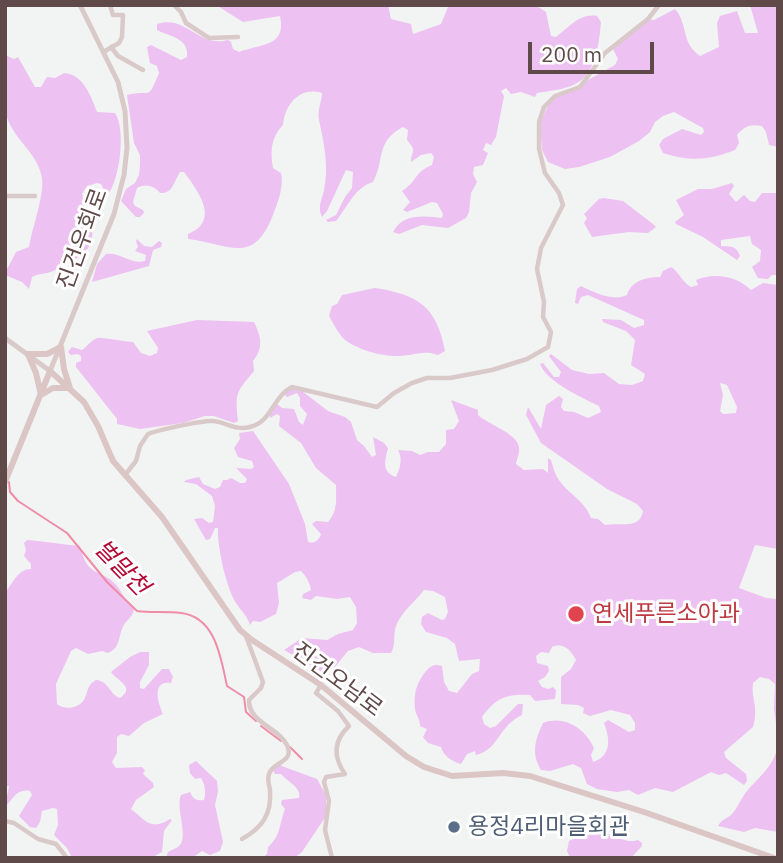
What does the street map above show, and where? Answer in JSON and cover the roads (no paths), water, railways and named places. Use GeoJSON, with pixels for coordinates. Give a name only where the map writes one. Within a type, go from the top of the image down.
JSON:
{"type":"FeatureCollection","features":[{"type":"Feature","properties":{"kind":"main road"},"geometry":{"type":"LineString","coordinates":[[61,347],[70,388],[53,388],[41,395],[28,354],[47,354],[61,347]]}},
{"type":"Feature","properties":{"kind":"main road","name":"진건오남로"},"geometry":{"type":"LineString","coordinates":[[50,371],[70,388],[90,411],[113,461],[156,509],[245,636],[321,685],[406,756],[431,771],[453,776],[503,773],[530,776],[774,857]]}},
{"type":"Feature","properties":{"kind":"main road","name":"진건우회로"},"geometry":{"type":"LineString","coordinates":[[5,482],[50,371]]}},
{"type":"Feature","properties":{"kind":"street","name":"진건우회로"},"geometry":{"type":"LineString","coordinates":[[50,371],[114,214],[124,175],[127,138],[125,110],[118,82],[80,5]]}},
{"type":"Feature","properties":{"kind":"street"},"geometry":{"type":"LineString","coordinates":[[105,51],[119,43],[124,29],[123,15],[113,15],[110,5]]}},
{"type":"Feature","properties":{"kind":"street"},"geometry":{"type":"LineString","coordinates":[[174,5],[186,23],[209,38],[238,37]]}},
{"type":"Feature","properties":{"kind":"street"},"geometry":{"type":"LineString","coordinates":[[124,476],[136,461],[140,446],[148,434],[209,421],[233,428],[253,427],[267,416],[278,397],[292,387],[377,407],[412,383],[427,378],[450,378],[492,370],[527,359],[548,347],[551,332],[543,317],[544,302],[537,269],[541,248],[563,205],[545,173],[539,149],[541,113],[548,101],[585,82],[606,53],[648,19],[659,5]]}},
{"type":"Feature","properties":{"kind":"street"},"geometry":{"type":"LineString","coordinates":[[111,47],[118,55],[143,69]]}},
{"type":"Feature","properties":{"kind":"street"},"geometry":{"type":"LineString","coordinates":[[5,196],[35,196]]}},
{"type":"Feature","properties":{"kind":"street","name":"진건오남로"},"geometry":{"type":"LineString","coordinates":[[5,338],[50,371]]}},
{"type":"Feature","properties":{"kind":"street"},"geometry":{"type":"LineString","coordinates":[[242,839],[265,821],[270,796],[268,776],[272,768],[285,760],[288,754],[285,742],[249,707],[249,700],[261,688],[263,682],[245,636]]}},
{"type":"Feature","properties":{"kind":"street"},"geometry":{"type":"LineString","coordinates":[[321,685],[316,693],[338,710],[349,726],[340,737],[335,752],[337,763],[345,774],[326,777],[324,782],[329,797],[325,830],[332,858]]}},
{"type":"Feature","properties":{"kind":"street"},"geometry":{"type":"LineString","coordinates":[[5,821],[14,823],[38,839],[55,844],[67,858]]}},
{"type":"Feature","properties":{"kind":"waterway","name":"벌말천"},"geometry":{"type":"LineString","coordinates":[[9,482],[10,492],[18,501],[67,533],[107,582],[137,611],[181,613],[202,622],[215,641],[227,686],[244,697],[246,712],[256,721]]}},
{"type":"Feature","properties":{"kind":"waterway","name":"벌말천"},"geometry":{"type":"LineString","coordinates":[[261,726],[281,741]]}},
{"type":"Feature","properties":{"kind":"waterway","name":"벌말천"},"geometry":{"type":"LineString","coordinates":[[290,747],[302,759]]}},
{"type":"Feature","properties":{"kind":"place","name":"연세푸른소아과"},"geometry":{"type":"Point","coordinates":[576,614]}},
{"type":"Feature","properties":{"kind":"place","name":"용정4리마을회관"},"geometry":{"type":"Point","coordinates":[454,827]}}]}
